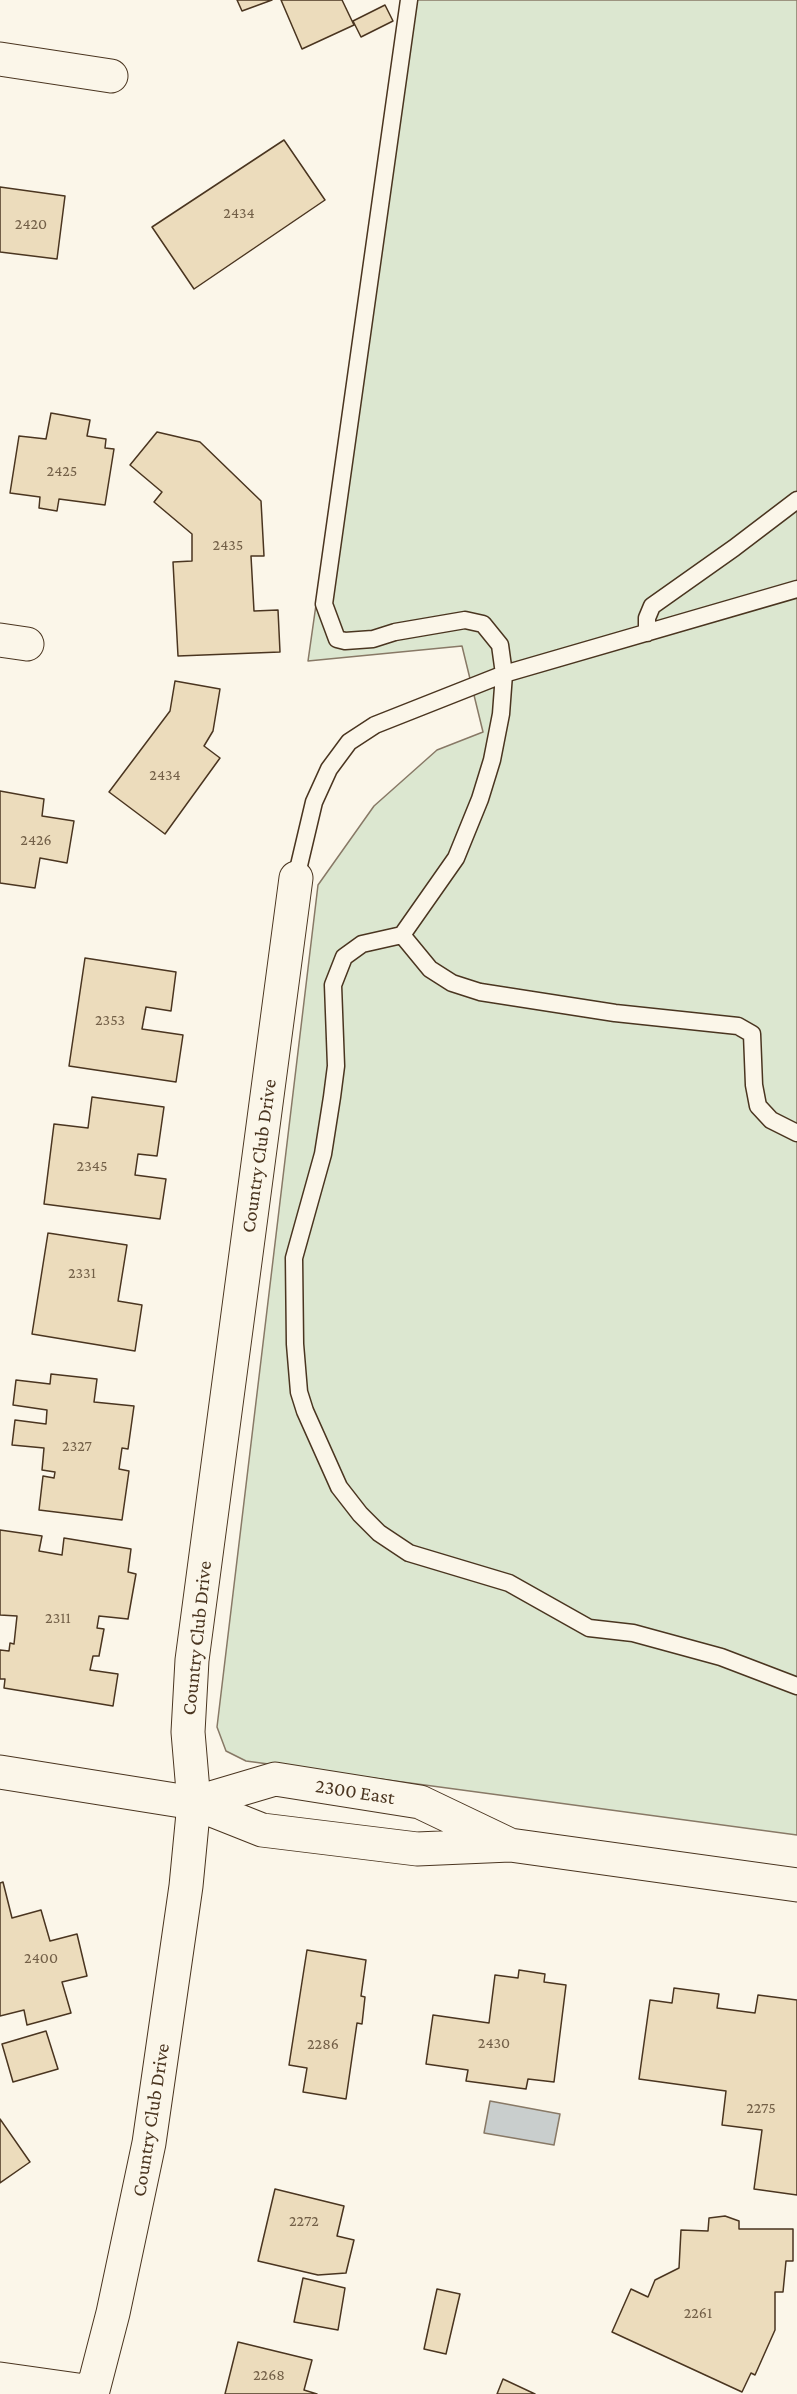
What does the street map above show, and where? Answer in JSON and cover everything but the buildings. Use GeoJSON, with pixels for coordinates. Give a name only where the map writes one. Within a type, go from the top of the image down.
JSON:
{"type":"FeatureCollection","features":[{"type":"Feature","properties":{"kind":"street"},"geometry":{"type":"LineString","coordinates":[[0,59],[111,76]]}},
{"type":"Feature","properties":{"kind":"street","name":"Country Club Drive"},"geometry":{"type":"LineString","coordinates":[[92,2393],[132,2228],[149,2143],[186,1886],[194,1803],[188,1732],[192,1660],[296,878]]}},
{"type":"Feature","properties":{"kind":"street","name":"2300 East"},"geometry":{"type":"LineString","coordinates":[[0,1772],[194,1803],[262,1830],[417,1849],[510,1845],[797,1885]]}},
{"type":"Feature","properties":{"kind":"street","name":"2300 East"},"geometry":{"type":"LineString","coordinates":[[194,1803],[276,1779],[420,1802],[510,1845]]}},
{"type":"Feature","properties":{"kind":"street"},"geometry":{"type":"LineString","coordinates":[[0,2379],[92,2393]]}},
{"type":"Feature","properties":{"kind":"lane"},"geometry":{"type":"LineString","coordinates":[[409,0],[324,604],[337,639],[345,641],[373,639],[395,632],[465,620],[483,624],[500,645],[504,674],[498,730],[480,799],[456,858],[402,935],[362,944],[344,957],[337,969],[333,985],[336,1066],[329,1120],[323,1154],[294,1258],[295,1344],[299,1392],[305,1411],[339,1487],[360,1514],[379,1533],[409,1553],[509,1582],[543,1604],[588,1628],[633,1633],[721,1657],[797,1686]]}},
{"type":"Feature","properties":{"kind":"lane"},"geometry":{"type":"LineString","coordinates":[[647,633],[647,618],[652,606],[735,548],[797,500]]}},
{"type":"Feature","properties":{"kind":"lane"},"geometry":{"type":"LineString","coordinates":[[296,878],[315,802],[329,769],[349,742],[375,725],[504,674],[797,589]]}},
{"type":"Feature","properties":{"kind":"lane"},"geometry":{"type":"LineString","coordinates":[[402,935],[430,969],[452,983],[480,992],[615,1013],[738,1026],[752,1034],[754,1085],[758,1106],[771,1120],[797,1132]]}},
{"type":"Feature","properties":{"kind":"green space"},"geometry":{"type":"Polygon","coordinates":[[[402,0],[797,0],[797,1835],[246,1761],[226,1751],[217,1727],[318,885],[374,806],[437,750],[483,732],[462,646],[308,661],[402,0]]]}},
{"type":"Feature","properties":{"kind":"shaded area"},"geometry":{"type":"Polygon","coordinates":[[[490,2101],[560,2114],[554,2145],[484,2133],[490,2101]]]}}]}
